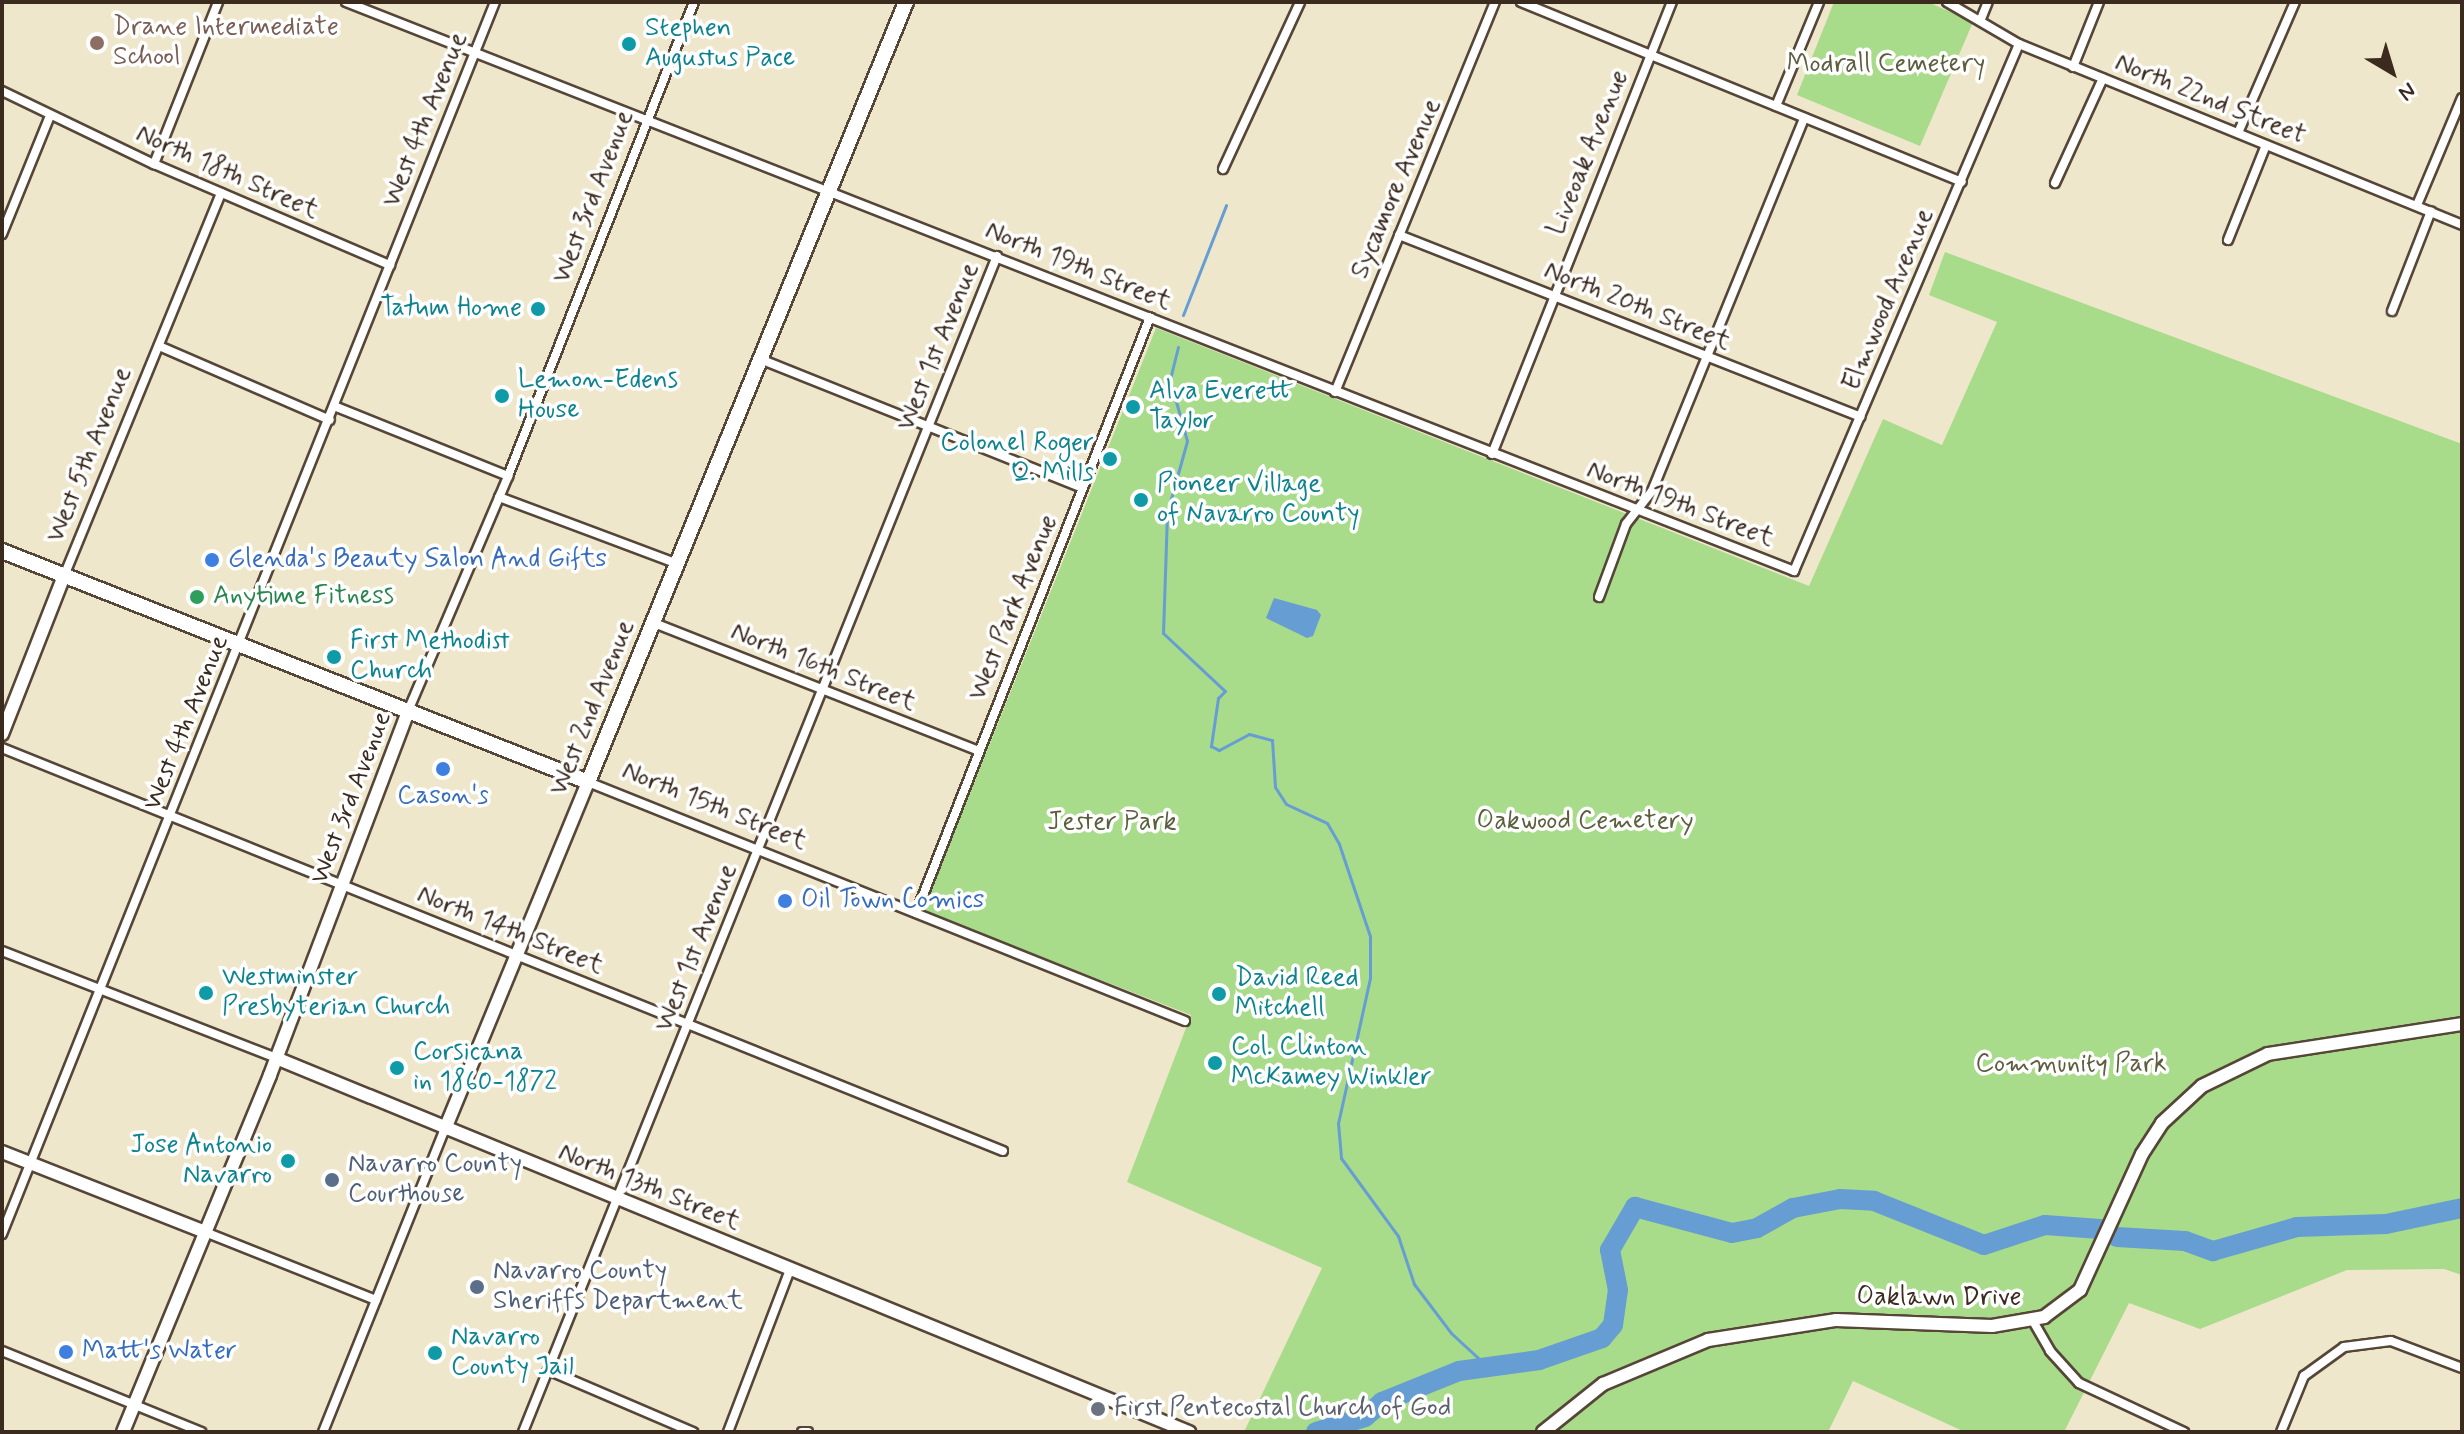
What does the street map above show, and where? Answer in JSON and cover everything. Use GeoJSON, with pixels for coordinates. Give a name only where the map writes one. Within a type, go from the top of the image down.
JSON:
{"type":"FeatureCollection","features":[{"type":"Feature","properties":{"kind":"main road","name":"West 2nd Avenue"},"geometry":{"type":"LineString","coordinates":[[588,782],[906,2]]}},
{"type":"Feature","properties":{"kind":"main road","name":"North 15th Street"},"geometry":{"type":"LineString","coordinates":[[2,551],[588,782]]}},
{"type":"Feature","properties":{"kind":"street"},"geometry":{"type":"LineString","coordinates":[[154,164],[218,2]]}},
{"type":"Feature","properties":{"kind":"street","name":"North 19th Street"},"geometry":{"type":"LineString","coordinates":[[346,2],[829,189],[1335,392],[1794,571]]}},
{"type":"Feature","properties":{"kind":"street","name":"West 4th Avenue"},"geometry":{"type":"LineString","coordinates":[[2,1234],[495,2]]}},
{"type":"Feature","properties":{"kind":"street","name":"West 3rd Avenue"},"geometry":{"type":"LineString","coordinates":[[123,1432],[276,1058],[408,711],[508,476],[694,2]]}},
{"type":"Feature","properties":{"kind":"street"},"geometry":{"type":"LineString","coordinates":[[1223,169],[1300,2]]}},
{"type":"Feature","properties":{"kind":"street","name":"Sycamore Avenue"},"geometry":{"type":"LineString","coordinates":[[1335,392],[1495,2]]}},
{"type":"Feature","properties":{"kind":"street"},"geometry":{"type":"LineString","coordinates":[[1521,2],[1962,182]]}},
{"type":"Feature","properties":{"kind":"street","name":"Liveoak Avenue"},"geometry":{"type":"LineString","coordinates":[[1492,454],[1552,295],[1672,2]]}},
{"type":"Feature","properties":{"kind":"street"},"geometry":{"type":"LineString","coordinates":[[1776,106],[1819,2]]}},
{"type":"Feature","properties":{"kind":"street","name":"North 22nd Street"},"geometry":{"type":"LineString","coordinates":[[1947,2],[1981,19],[2019,44],[2462,225]]}},
{"type":"Feature","properties":{"kind":"street"},"geometry":{"type":"LineString","coordinates":[[1981,19],[1988,2]]}},
{"type":"Feature","properties":{"kind":"street"},"geometry":{"type":"LineString","coordinates":[[2073,67],[2099,2]]}},
{"type":"Feature","properties":{"kind":"street"},"geometry":{"type":"LineString","coordinates":[[2238,133],[2295,2]]}},
{"type":"Feature","properties":{"kind":"street","name":"Elmwood Avenue"},"geometry":{"type":"LineString","coordinates":[[1794,571],[2019,44]]}},
{"type":"Feature","properties":{"kind":"street"},"geometry":{"type":"LineString","coordinates":[[2055,183],[2103,78]]}},
{"type":"Feature","properties":{"kind":"street","name":"North 18th Street"},"geometry":{"type":"LineString","coordinates":[[2,91],[154,164],[390,265]]}},
{"type":"Feature","properties":{"kind":"street"},"geometry":{"type":"LineString","coordinates":[[2417,205],[2462,98]]}},
{"type":"Feature","properties":{"kind":"street"},"geometry":{"type":"LineString","coordinates":[[2,234],[50,116]]}},
{"type":"Feature","properties":{"kind":"street"},"geometry":{"type":"LineString","coordinates":[[1599,597],[1626,524],[1652,491],[1704,356],[1804,118]]}},
{"type":"Feature","properties":{"kind":"street"},"geometry":{"type":"LineString","coordinates":[[2228,240],[2266,145]]}},
{"type":"Feature","properties":{"kind":"street","name":"West 5th Avenue"},"geometry":{"type":"LineString","coordinates":[[2,734],[221,193]]}},
{"type":"Feature","properties":{"kind":"street"},"geometry":{"type":"LineString","coordinates":[[2392,311],[2431,211]]}},
{"type":"Feature","properties":{"kind":"street","name":"North 20th Street"},"geometry":{"type":"LineString","coordinates":[[1399,235],[1860,417]]}},
{"type":"Feature","properties":{"kind":"street","name":"West 1st Avenue"},"geometry":{"type":"LineString","coordinates":[[523,1432],[997,256]]}},
{"type":"Feature","properties":{"kind":"street","name":"West Park Avenue"},"geometry":{"type":"LineString","coordinates":[[916,913],[1150,317]]}},
{"type":"Feature","properties":{"kind":"street"},"geometry":{"type":"LineString","coordinates":[[159,346],[330,420]]}},
{"type":"Feature","properties":{"kind":"street"},"geometry":{"type":"LineString","coordinates":[[760,359],[1082,488]]}},
{"type":"Feature","properties":{"kind":"street"},"geometry":{"type":"LineString","coordinates":[[334,406],[508,476]]}},
{"type":"Feature","properties":{"kind":"street"},"geometry":{"type":"LineString","coordinates":[[499,497],[678,564]]}},
{"type":"Feature","properties":{"kind":"street","name":"North 16th Street"},"geometry":{"type":"LineString","coordinates":[[654,623],[979,751]]}},
{"type":"Feature","properties":{"kind":"street","name":"North 14th Street"},"geometry":{"type":"LineString","coordinates":[[2,748],[1003,1151]]}},
{"type":"Feature","properties":{"kind":"street","name":"North 15th Street"},"geometry":{"type":"LineString","coordinates":[[588,782],[1185,1021]]}},
{"type":"Feature","properties":{"kind":"street","name":"West 2nd Avenue"},"geometry":{"type":"LineString","coordinates":[[323,1432],[588,782]]}},
{"type":"Feature","properties":{"kind":"street","name":"North 13th Street"},"geometry":{"type":"LineString","coordinates":[[2,951],[100,992],[276,1058],[1189,1432]]}},
{"type":"Feature","properties":{"kind":"street","name":"Oaklawn Drive"},"geometry":{"type":"LineString","coordinates":[[1543,1432],[1603,1384],[1708,1340],[1836,1320],[1992,1326],[2033,1321],[2080,1290],[2142,1154],[2162,1123],[2202,1086],[2268,1054],[2462,1024]]}},
{"type":"Feature","properties":{"kind":"street"},"geometry":{"type":"LineString","coordinates":[[2,1152],[376,1300]]}},
{"type":"Feature","properties":{"kind":"street"},"geometry":{"type":"LineString","coordinates":[[728,1432],[790,1270]]}},
{"type":"Feature","properties":{"kind":"street"},"geometry":{"type":"LineString","coordinates":[[2033,1321],[2050,1351],[2079,1383],[2184,1432]]}},
{"type":"Feature","properties":{"kind":"street"},"geometry":{"type":"LineString","coordinates":[[2281,1432],[2304,1376],[2344,1347],[2391,1341],[2462,1368]]}},
{"type":"Feature","properties":{"kind":"street"},"geometry":{"type":"LineString","coordinates":[[2,1351],[201,1432]]}},
{"type":"Feature","properties":{"kind":"street"},"geometry":{"type":"LineString","coordinates":[[548,1370],[693,1432]]}},
{"type":"Feature","properties":{"kind":"street"},"geometry":{"type":"LineString","coordinates":[[802,1432],[808,1432]]}},
{"type":"Feature","properties":{"kind":"green space","name":"Modrall Cemetery"},"geometry":{"type":"Polygon","coordinates":[[[1834,2],[1928,2],[1973,22],[1920,146],[1797,95],[1834,2]]]}},
{"type":"Feature","properties":{"kind":"green space"},"geometry":{"type":"Polygon","coordinates":[[[1945,252],[2462,444],[2462,1275],[2444,1269],[2347,1270],[2200,1329],[2129,1303],[2064,1432],[1965,1432],[1853,1381],[1828,1432],[1244,1432],[1322,1268],[1127,1182],[1191,1015],[923,911],[1156,328],[1809,586],[1883,419],[1942,445],[1997,322],[1929,295],[1945,252]]]}},
{"type":"Feature","properties":{"kind":"water"},"geometry":{"type":"Polygon","coordinates":[[[1274,598],[1317,610],[1321,615],[1313,636],[1307,638],[1266,618],[1274,598]]]}},
{"type":"Feature","properties":{"kind":"waterway"},"geometry":{"type":"LineString","coordinates":[[1183,315],[1226,205]]}},
{"type":"Feature","properties":{"kind":"waterway"},"geometry":{"type":"LineString","coordinates":[[1178,347],[1170,380],[1187,441],[1167,513],[1163,633],[1225,691],[1218,698],[1211,746],[1219,750],[1249,734],[1272,740],[1275,787],[1286,804],[1327,823],[1339,844],[1370,936],[1370,978],[1338,1123],[1341,1158],[1398,1236],[1414,1284],[1451,1333],[1488,1367]]}},
{"type":"Feature","properties":{"kind":"waterway"},"geometry":{"type":"LineString","coordinates":[[1316,1432],[1365,1417],[1382,1402],[1459,1371],[1539,1360],[1602,1338],[1613,1325],[1618,1290],[1610,1250],[1635,1207],[1732,1233],[1757,1228],[1793,1208],[1840,1199],[1874,1201],[1984,1245],[2045,1225],[2100,1229]]}},
{"type":"Feature","properties":{"kind":"waterway"},"geometry":{"type":"LineString","coordinates":[[2117,1237],[2185,1241],[2213,1251],[2297,1227],[2386,1224],[2462,1208]]}},
{"type":"Feature","properties":{"kind":"place","name":"Drane Intermediate School"},"geometry":{"type":"Point","coordinates":[97,43]}},
{"type":"Feature","properties":{"kind":"place","name":"Stephen Augustus Pace"},"geometry":{"type":"Point","coordinates":[629,44]}},
{"type":"Feature","properties":{"kind":"place","name":"Tatum Home"},"geometry":{"type":"Point","coordinates":[538,309]}},
{"type":"Feature","properties":{"kind":"place","name":"Lemon-Edens House"},"geometry":{"type":"Point","coordinates":[502,396]}},
{"type":"Feature","properties":{"kind":"place","name":"Alva Everett Taylor"},"geometry":{"type":"Point","coordinates":[1133,407]}},
{"type":"Feature","properties":{"kind":"place","name":"Colonel Roger Q. Mills"},"geometry":{"type":"Point","coordinates":[1110,459]}},
{"type":"Feature","properties":{"kind":"place","name":"Pioneer Village of Navarro County"},"geometry":{"type":"Point","coordinates":[1141,500]}},
{"type":"Feature","properties":{"kind":"place","name":"Glenda's Beauty Salon And Gifts"},"geometry":{"type":"Point","coordinates":[212,560]}},
{"type":"Feature","properties":{"kind":"place","name":"Anytime Fitness"},"geometry":{"type":"Point","coordinates":[197,597]}},
{"type":"Feature","properties":{"kind":"place","name":"First Methodist Church"},"geometry":{"type":"Point","coordinates":[334,657]}},
{"type":"Feature","properties":{"kind":"place","name":"Cason's"},"geometry":{"type":"Point","coordinates":[443,769]}},
{"type":"Feature","properties":{"kind":"place","name":"Oil Town Comics"},"geometry":{"type":"Point","coordinates":[785,901]}},
{"type":"Feature","properties":{"kind":"place","name":"Westminster Presbyterian Church"},"geometry":{"type":"Point","coordinates":[206,993]}},
{"type":"Feature","properties":{"kind":"place","name":"David Reed Mitchell"},"geometry":{"type":"Point","coordinates":[1219,994]}},
{"type":"Feature","properties":{"kind":"place","name":"Col. Clinton McKamey Winkler"},"geometry":{"type":"Point","coordinates":[1215,1063]}},
{"type":"Feature","properties":{"kind":"place","name":"Corsicana in 1860-1872"},"geometry":{"type":"Point","coordinates":[397,1068]}},
{"type":"Feature","properties":{"kind":"place","name":"Jose Antonio Navarro"},"geometry":{"type":"Point","coordinates":[288,1161]}},
{"type":"Feature","properties":{"kind":"place","name":"Navarro County Courthouse"},"geometry":{"type":"Point","coordinates":[332,1180]}},
{"type":"Feature","properties":{"kind":"place","name":"Navarro County Sheriffs Department"},"geometry":{"type":"Point","coordinates":[477,1287]}},
{"type":"Feature","properties":{"kind":"place","name":"Matt's Water"},"geometry":{"type":"Point","coordinates":[66,1352]}},
{"type":"Feature","properties":{"kind":"place","name":"Navarro County Jail"},"geometry":{"type":"Point","coordinates":[435,1353]}},
{"type":"Feature","properties":{"kind":"place","name":"First Pentecostal Church of God"},"geometry":{"type":"Point","coordinates":[1098,1409]}},
{"type":"Feature","properties":{"kind":"park label","name":"Oakwood Cemetery"},"geometry":{"type":"Point","coordinates":[1585,822]}},
{"type":"Feature","properties":{"kind":"park label","name":"Jester Park"},"geometry":{"type":"Point","coordinates":[1112,823]}},
{"type":"Feature","properties":{"kind":"park label","name":"Community Park"},"geometry":{"type":"Point","coordinates":[2071,1065]}}]}
